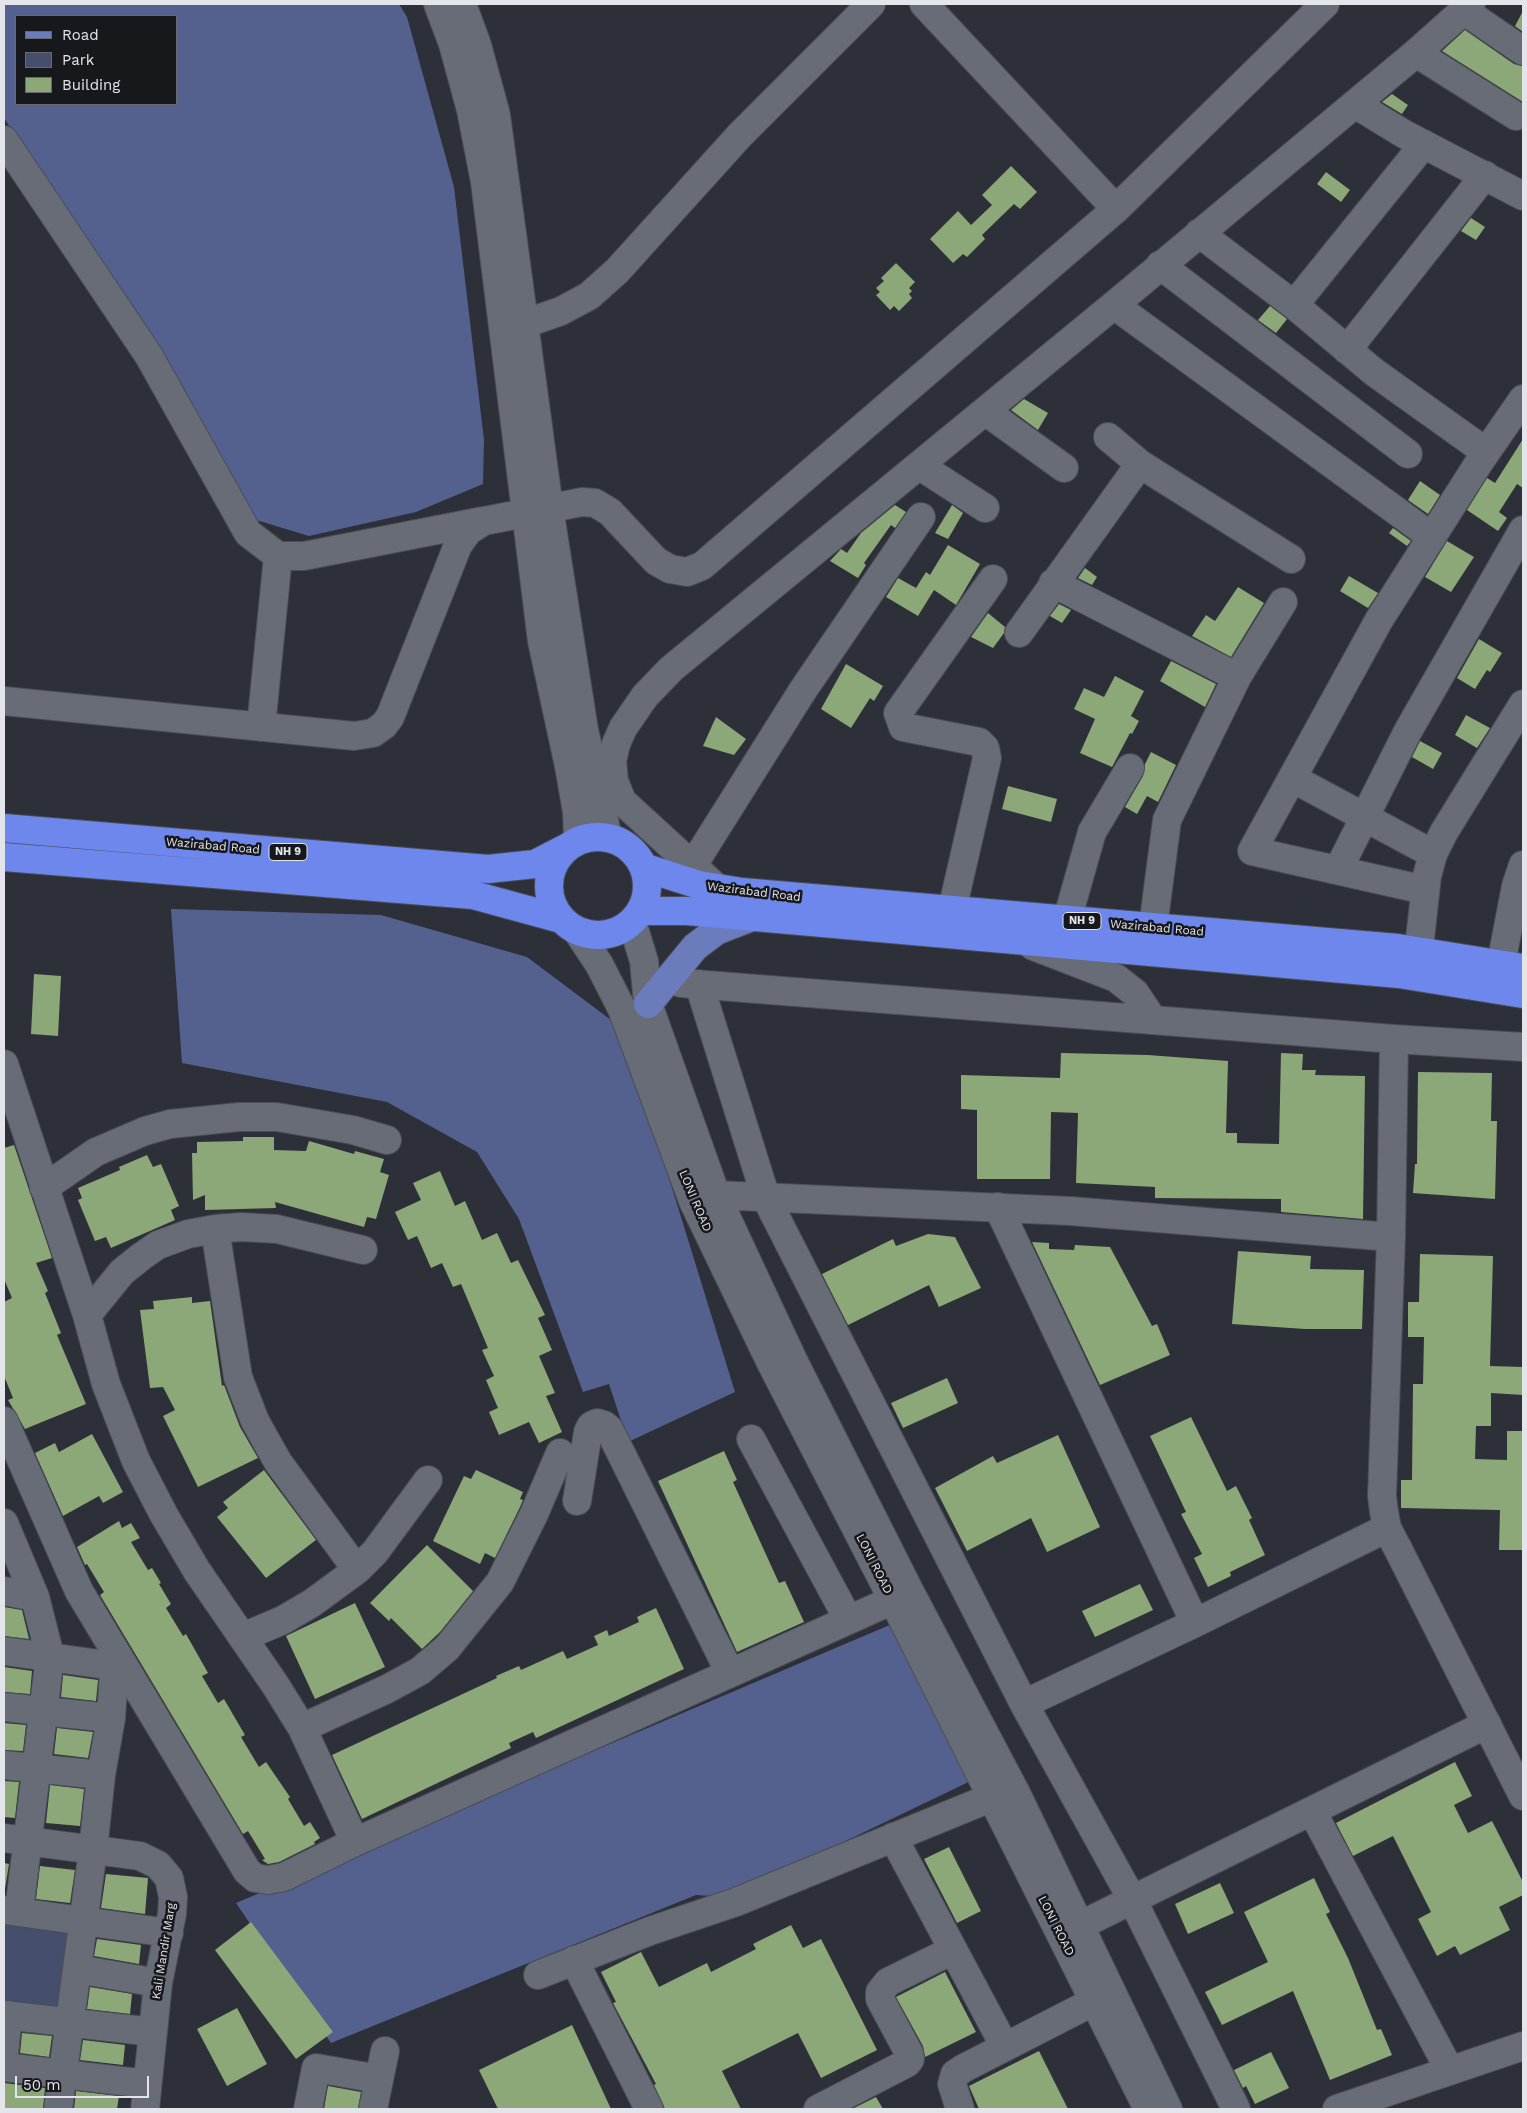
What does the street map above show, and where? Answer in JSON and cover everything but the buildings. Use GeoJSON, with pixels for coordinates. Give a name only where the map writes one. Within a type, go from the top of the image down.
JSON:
{"type":"FeatureCollection","features":[{"type":"Feature","properties":{"kind":"highway","name":"Wazirabad Road"},"geometry":{"type":"LineString","coordinates":[[4,828],[488,869],[535,864],[573,844]]}},
{"type":"Feature","properties":{"kind":"highway"},"geometry":{"type":"LineString","coordinates":[[593,837],[608,838],[633,851],[643,867],[646,890],[636,916],[611,933],[597,935],[569,925],[551,901],[548,881],[555,862],[573,844],[593,837]]}},
{"type":"Feature","properties":{"kind":"highway","name":"NH 9"},"geometry":{"type":"LineString","coordinates":[[4,857],[472,896],[569,925]]}},
{"type":"Feature","properties":{"kind":"highway","name":"Wazirabad Road"},"geometry":{"type":"LineString","coordinates":[[643,867],[699,885],[742,892],[1066,920],[1151,939]]}},
{"type":"Feature","properties":{"kind":"highway","name":"Wazirabad Road"},"geometry":{"type":"LineString","coordinates":[[636,916],[687,911],[1018,940],[1151,939],[1417,964],[1512,966]]}},
{"type":"Feature","properties":{"kind":"highway","name":"Wazirabad Road"},"geometry":{"type":"LineString","coordinates":[[1417,964],[1523,994]]}},
{"type":"Feature","properties":{"kind":"main road"},"geometry":{"type":"LineString","coordinates":[[635,1006],[665,982],[695,947],[716,931],[752,917]]}},
{"type":"Feature","properties":{"kind":"street"},"geometry":{"type":"LineString","coordinates":[[438,4],[453,44],[471,110],[513,325]]}},
{"type":"Feature","properties":{"kind":"street"},"geometry":{"type":"LineString","coordinates":[[462,4],[477,45],[496,115],[513,325],[538,511],[608,838]]}},
{"type":"Feature","properties":{"kind":"street"},"geometry":{"type":"LineString","coordinates":[[513,325],[561,311],[589,296],[617,271],[740,136],[871,4]]}},
{"type":"Feature","properties":{"kind":"street"},"geometry":{"type":"LineString","coordinates":[[924,4],[1116,209]]}},
{"type":"Feature","properties":{"kind":"street"},"geometry":{"type":"LineString","coordinates":[[4,140],[149,356],[248,533],[278,556],[304,556],[582,502],[596,503],[610,512],[656,561],[670,570],[687,572],[702,566],[1116,209],[1324,4]]}},
{"type":"Feature","properties":{"kind":"street"},"geometry":{"type":"LineString","coordinates":[[716,888],[622,800],[614,781],[612,761],[623,728],[645,696],[671,669],[920,466],[1416,53],[1467,7],[1523,51]]}},
{"type":"Feature","properties":{"kind":"street"},"geometry":{"type":"LineString","coordinates":[[1416,53],[1516,116]]}},
{"type":"Feature","properties":{"kind":"street"},"geometry":{"type":"LineString","coordinates":[[1355,104],[1424,144],[1523,196]]}},
{"type":"Feature","properties":{"kind":"street"},"geometry":{"type":"LineString","coordinates":[[1294,305],[1424,144]]}},
{"type":"Feature","properties":{"kind":"street"},"geometry":{"type":"LineString","coordinates":[[1347,350],[1485,175]]}},
{"type":"Feature","properties":{"kind":"street"},"geometry":{"type":"LineString","coordinates":[[1199,233],[1294,305],[1374,372],[1486,452]]}},
{"type":"Feature","properties":{"kind":"street"},"geometry":{"type":"LineString","coordinates":[[1160,265],[1408,454]]}},
{"type":"Feature","properties":{"kind":"street"},"geometry":{"type":"LineString","coordinates":[[1114,304],[1432,537]]}},
{"type":"Feature","properties":{"kind":"street"},"geometry":{"type":"LineString","coordinates":[[1425,890],[1252,851],[1379,620],[1486,452],[1523,399]]}},
{"type":"Feature","properties":{"kind":"street"},"geometry":{"type":"LineString","coordinates":[[985,411],[1064,468]]}},
{"type":"Feature","properties":{"kind":"street"},"geometry":{"type":"LineString","coordinates":[[1108,438],[1140,464],[1291,559]]}},
{"type":"Feature","properties":{"kind":"street"},"geometry":{"type":"LineString","coordinates":[[1019,633],[1140,464]]}},
{"type":"Feature","properties":{"kind":"street"},"geometry":{"type":"LineString","coordinates":[[920,466],[985,508]]}},
{"type":"Feature","properties":{"kind":"street"},"geometry":{"type":"LineString","coordinates":[[538,511],[542,641],[577,812],[573,844]]}},
{"type":"Feature","properties":{"kind":"street"},"geometry":{"type":"LineString","coordinates":[[693,866],[803,690],[921,517]]}},
{"type":"Feature","properties":{"kind":"street"},"geometry":{"type":"LineString","coordinates":[[4,701],[354,736],[373,734],[384,726],[390,717],[458,544],[468,532],[484,521]]}},
{"type":"Feature","properties":{"kind":"street"},"geometry":{"type":"LineString","coordinates":[[1338,870],[1363,816],[1408,731],[1513,570],[1523,530]]}},
{"type":"Feature","properties":{"kind":"street"},"geometry":{"type":"LineString","coordinates":[[261,727],[278,556]]}},
{"type":"Feature","properties":{"kind":"street"},"geometry":{"type":"LineString","coordinates":[[952,910],[987,758],[985,748],[979,742],[903,727],[898,713],[992,579]]}},
{"type":"Feature","properties":{"kind":"street"},"geometry":{"type":"LineString","coordinates":[[1054,583],[1237,677]]}},
{"type":"Feature","properties":{"kind":"street"},"geometry":{"type":"LineString","coordinates":[[1151,939],[1167,820],[1237,677],[1283,602]]}},
{"type":"Feature","properties":{"kind":"street"},"geometry":{"type":"LineString","coordinates":[[1417,964],[1425,890],[1433,854],[1444,832],[1523,704]]}},
{"type":"Feature","properties":{"kind":"street"},"geometry":{"type":"LineString","coordinates":[[1066,920],[1092,832],[1130,768]]}},
{"type":"Feature","properties":{"kind":"street"},"geometry":{"type":"LineString","coordinates":[[1292,778],[1433,854]]}},
{"type":"Feature","properties":{"kind":"street"},"geometry":{"type":"LineString","coordinates":[[1512,966],[1516,886],[1523,865]]}},
{"type":"Feature","properties":{"kind":"street"},"geometry":{"type":"LineString","coordinates":[[635,1006],[644,961],[636,916]]}},
{"type":"Feature","properties":{"kind":"street"},"geometry":{"type":"LineString","coordinates":[[569,925],[635,1006]]}},
{"type":"Feature","properties":{"kind":"street"},"geometry":{"type":"LineString","coordinates":[[1018,940],[1116,978],[1135,993],[1153,1020]]}},
{"type":"Feature","properties":{"kind":"street"},"geometry":{"type":"LineString","coordinates":[[665,982],[1394,1039],[1521,1046]]}},
{"type":"Feature","properties":{"kind":"street"},"geometry":{"type":"LineString","coordinates":[[699,984],[766,1198],[1024,1704],[1133,1901],[1236,2109]]}},
{"type":"Feature","properties":{"kind":"street","name":"LONI ROAD"},"geometry":{"type":"LineString","coordinates":[[635,1006],[656,1030],[716,1195],[771,1338],[893,1600],[990,1798],[1071,1931],[1168,2109]]}},
{"type":"Feature","properties":{"kind":"street","name":"LONI ROAD"},"geometry":{"type":"LineString","coordinates":[[635,1006],[693,1201],[771,1338],[909,1590],[1017,1795],[1071,1931],[1096,2003],[1148,2109]]}},
{"type":"Feature","properties":{"kind":"street"},"geometry":{"type":"LineString","coordinates":[[1394,1039],[1391,1237],[1382,1496],[1388,1528],[1487,1724],[1512,1750],[1523,1796]]}},
{"type":"Feature","properties":{"kind":"street"},"geometry":{"type":"LineString","coordinates":[[4,1064],[87,1316],[106,1384],[136,1461],[164,1515],[197,1571],[243,1637],[302,1728],[354,1842]]}},
{"type":"Feature","properties":{"kind":"street"},"geometry":{"type":"LineString","coordinates":[[44,1188],[96,1152],[144,1131],[170,1124],[239,1117],[277,1117],[344,1128],[387,1140]]}},
{"type":"Feature","properties":{"kind":"street"},"geometry":{"type":"LineString","coordinates":[[716,1195],[1070,1211],[1391,1237]]}},
{"type":"Feature","properties":{"kind":"street"},"geometry":{"type":"LineString","coordinates":[[998,1208],[1196,1623]]}},
{"type":"Feature","properties":{"kind":"street"},"geometry":{"type":"LineString","coordinates":[[87,1316],[122,1272],[158,1245],[188,1234],[241,1227],[277,1229],[363,1250]]}},
{"type":"Feature","properties":{"kind":"street"},"geometry":{"type":"LineString","coordinates":[[215,1229],[238,1377],[255,1421],[278,1462],[357,1570]]}},
{"type":"Feature","properties":{"kind":"street"},"geometry":{"type":"LineString","coordinates":[[4,1421],[79,1591],[246,1871],[255,1878],[268,1880],[284,1877],[354,1842],[893,1600]]}},
{"type":"Feature","properties":{"kind":"street"},"geometry":{"type":"LineString","coordinates":[[577,1501],[588,1432],[591,1426],[597,1424],[604,1425],[609,1429],[730,1673]]}},
{"type":"Feature","properties":{"kind":"street"},"geometry":{"type":"LineString","coordinates":[[751,1439],[848,1619]]}},
{"type":"Feature","properties":{"kind":"street"},"geometry":{"type":"LineString","coordinates":[[302,1728],[412,1675],[447,1648],[500,1582],[534,1514],[560,1453]]}},
{"type":"Feature","properties":{"kind":"street"},"geometry":{"type":"LineString","coordinates":[[243,1637],[283,1620],[312,1603],[357,1570],[375,1552],[428,1480]]}},
{"type":"Feature","properties":{"kind":"street"},"geometry":{"type":"LineString","coordinates":[[4,1523],[35,1597],[50,1656],[37,1768],[17,1840],[12,1911],[169,1933]]}},
{"type":"Feature","properties":{"kind":"street"},"geometry":{"type":"LineString","coordinates":[[1024,1704],[1196,1623],[1388,1528]]}},
{"type":"Feature","properties":{"kind":"street"},"geometry":{"type":"LineString","coordinates":[[4,1591],[35,1597]]}},
{"type":"Feature","properties":{"kind":"street"},"geometry":{"type":"LineString","coordinates":[[4,1651],[50,1656],[111,1667],[115,1676],[101,1775],[94,1850],[58,2109]]}},
{"type":"Feature","properties":{"kind":"street"},"geometry":{"type":"LineString","coordinates":[[4,1707],[110,1718]]}},
{"type":"Feature","properties":{"kind":"street"},"geometry":{"type":"LineString","coordinates":[[1071,1931],[1487,1724]]}},
{"type":"Feature","properties":{"kind":"street"},"geometry":{"type":"LineString","coordinates":[[4,1765],[101,1775]]}},
{"type":"Feature","properties":{"kind":"street"},"geometry":{"type":"LineString","coordinates":[[538,1975],[650,1931],[736,1902],[990,1798]]}},
{"type":"Feature","properties":{"kind":"street"},"geometry":{"type":"LineString","coordinates":[[1312,1811],[1450,2071]]}},
{"type":"Feature","properties":{"kind":"street"},"geometry":{"type":"LineString","coordinates":[[893,1837],[1005,2047]]}},
{"type":"Feature","properties":{"kind":"street","name":"Kali Mandir Marg"},"geometry":{"type":"LineString","coordinates":[[17,1840],[140,1856],[158,1865],[169,1878],[173,1897],[169,1933],[158,1983],[146,2096]]}},
{"type":"Feature","properties":{"kind":"street"},"geometry":{"type":"LineString","coordinates":[[818,2109],[908,2063],[909,2053],[880,2000],[880,1992],[888,1982],[953,1950]]}},
{"type":"Feature","properties":{"kind":"street"},"geometry":{"type":"LineString","coordinates":[[574,1960],[649,2109]]}},
{"type":"Feature","properties":{"kind":"street"},"geometry":{"type":"LineString","coordinates":[[77,1969],[158,1983]]}},
{"type":"Feature","properties":{"kind":"street"},"geometry":{"type":"LineString","coordinates":[[960,2109],[952,2084],[955,2074],[1081,2008],[1096,2003]]}},
{"type":"Feature","properties":{"kind":"street"},"geometry":{"type":"LineString","coordinates":[[4,2055],[6,2015],[153,2032]]}},
{"type":"Feature","properties":{"kind":"street"},"geometry":{"type":"LineString","coordinates":[[1337,2109],[1523,2046]]}},
{"type":"Feature","properties":{"kind":"street"},"geometry":{"type":"LineString","coordinates":[[373,2109],[385,2051]]}},
{"type":"Feature","properties":{"kind":"street"},"geometry":{"type":"LineString","coordinates":[[4,2067],[63,2074],[146,2096]]}},
{"type":"Feature","properties":{"kind":"street"},"geometry":{"type":"LineString","coordinates":[[308,2109],[316,2068],[379,2079]]}},
{"type":"Feature","properties":{"kind":"green space"},"geometry":{"type":"Polygon","coordinates":[[[4,1915],[81,1925],[69,2017],[4,2008],[4,1915]]]}},
{"type":"Feature","properties":{"kind":"shaded area"},"geometry":{"type":"Polygon","coordinates":[[[4,4],[399,4],[407,17],[454,187],[484,440],[483,484],[416,512],[309,536],[253,519],[188,402],[4,118],[4,4]]]}},
{"type":"Feature","properties":{"kind":"shaded area"},"geometry":{"type":"Polygon","coordinates":[[[171,909],[381,915],[527,957],[623,1029],[735,1392],[628,1442],[609,1384],[583,1392],[519,1219],[477,1152],[387,1102],[182,1063],[171,909]]]}},
{"type":"Feature","properties":{"kind":"shaded area"},"geometry":{"type":"Polygon","coordinates":[[[892,1624],[979,1777],[729,1897],[696,1895],[331,2043],[236,1903],[892,1624]]]}}]}
